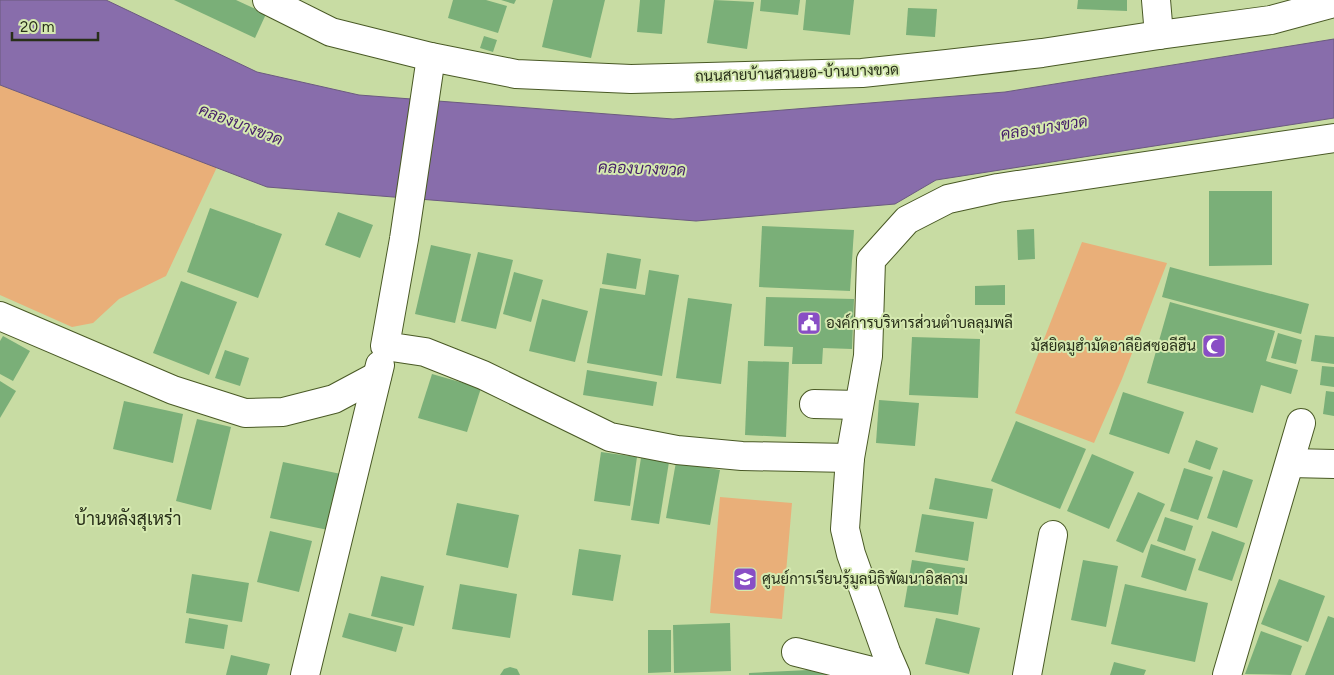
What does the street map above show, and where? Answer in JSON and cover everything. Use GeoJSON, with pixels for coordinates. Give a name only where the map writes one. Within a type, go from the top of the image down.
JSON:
{"type":"FeatureCollection","features":[{"type":"Feature","properties":{"kind":"street","name":"ถนนสายบ้านสวนยอ-บ้านบางขวด"},"geometry":{"type":"LineString","coordinates":[[268,0],[331,32],[429,67],[631,80],[862,73],[1042,53],[1270,20],[1334,3]]}},
{"type":"Feature","properties":{"kind":"street"},"geometry":{"type":"LineString","coordinates":[[1156,0],[1159,35]]}},
{"type":"Feature","properties":{"kind":"street"},"geometry":{"type":"LineString","coordinates":[[305,675],[385,346],[404,239],[429,67]]}},
{"type":"Feature","properties":{"kind":"street"},"geometry":{"type":"LineString","coordinates":[[896,675],[851,554],[845,529],[850,458],[868,356],[871,260],[907,220],[948,199],[998,188],[1334,138]]}},
{"type":"Feature","properties":{"kind":"street"},"geometry":{"type":"LineString","coordinates":[[0,316],[173,390],[244,413],[283,412],[334,400],[377,376]]}},
{"type":"Feature","properties":{"kind":"street"},"geometry":{"type":"LineString","coordinates":[[385,346],[425,352],[483,375],[610,437],[677,450],[742,456],[850,458]]}},
{"type":"Feature","properties":{"kind":"street"},"geometry":{"type":"LineString","coordinates":[[814,404],[860,405]]}},
{"type":"Feature","properties":{"kind":"street"},"geometry":{"type":"LineString","coordinates":[[1227,675],[1301,423]]}},
{"type":"Feature","properties":{"kind":"street"},"geometry":{"type":"LineString","coordinates":[[1290,463],[1334,464]]}},
{"type":"Feature","properties":{"kind":"street"},"geometry":{"type":"LineString","coordinates":[[1028,675],[1053,536]]}},
{"type":"Feature","properties":{"kind":"street"},"geometry":{"type":"LineString","coordinates":[[796,652],[888,675]]}},
{"type":"Feature","properties":{"kind":"shaded area"},"geometry":{"type":"Polygon","coordinates":[[[0,85],[217,167],[166,276],[119,299],[93,323],[72,327],[0,295],[0,85]]]}},
{"type":"Feature","properties":{"kind":"shaded area"},"geometry":{"type":"Polygon","coordinates":[[[1082,242],[1167,263],[1122,379],[1094,443],[1015,413],[1082,242]]]}},
{"type":"Feature","properties":{"kind":"shaded area"},"geometry":{"type":"Polygon","coordinates":[[[720,497],[792,503],[782,619],[710,613],[720,497]]]}},
{"type":"Feature","properties":{"kind":"water","name":"คลองบางขวด"},"geometry":{"type":"Polygon","coordinates":[[[0,0],[106,0],[257,72],[359,95],[673,119],[1005,92],[1334,39],[1334,118],[936,180],[895,204],[696,221],[267,187],[0,85],[0,0]]]}},
{"type":"Feature","properties":{"kind":"building"},"geometry":{"type":"Polygon","coordinates":[[[174,0],[236,0],[266,14],[255,38],[174,0]]]}},
{"type":"Feature","properties":{"kind":"building"},"geometry":{"type":"Polygon","coordinates":[[[453,0],[486,0],[507,6],[498,33],[448,18],[453,0]]]}},
{"type":"Feature","properties":{"kind":"building"},"geometry":{"type":"Polygon","coordinates":[[[501,0],[516,0],[514,4],[501,0]]]}},
{"type":"Feature","properties":{"kind":"building"},"geometry":{"type":"Polygon","coordinates":[[[553,0],[605,0],[591,58],[542,47],[553,0]]]}},
{"type":"Feature","properties":{"kind":"building"},"geometry":{"type":"Polygon","coordinates":[[[640,0],[665,0],[662,34],[637,32],[640,0]]]}},
{"type":"Feature","properties":{"kind":"building"},"geometry":{"type":"Polygon","coordinates":[[[714,0],[754,2],[747,49],[707,43],[714,0]]]}},
{"type":"Feature","properties":{"kind":"building"},"geometry":{"type":"Polygon","coordinates":[[[761,0],[800,0],[798,15],[760,11],[761,0]]]}},
{"type":"Feature","properties":{"kind":"building"},"geometry":{"type":"Polygon","coordinates":[[[806,0],[854,0],[850,35],[803,30],[806,0]]]}},
{"type":"Feature","properties":{"kind":"building"},"geometry":{"type":"Polygon","coordinates":[[[1078,0],[1127,0],[1127,11],[1077,9],[1078,0]]]}},
{"type":"Feature","properties":{"kind":"building"},"geometry":{"type":"Polygon","coordinates":[[[908,8],[937,9],[935,37],[906,35],[908,8]]]}},
{"type":"Feature","properties":{"kind":"building"},"geometry":{"type":"Polygon","coordinates":[[[484,36],[497,40],[493,52],[480,48],[484,36]]]}},
{"type":"Feature","properties":{"kind":"building"},"geometry":{"type":"Polygon","coordinates":[[[1209,191],[1272,191],[1272,265],[1209,266],[1209,191]]]}},
{"type":"Feature","properties":{"kind":"building"},"geometry":{"type":"Polygon","coordinates":[[[210,208],[282,234],[258,298],[187,272],[210,208]]]}},
{"type":"Feature","properties":{"kind":"building"},"geometry":{"type":"Polygon","coordinates":[[[338,212],[373,225],[360,258],[325,245],[338,212]]]}},
{"type":"Feature","properties":{"kind":"building"},"geometry":{"type":"Polygon","coordinates":[[[762,226],[854,230],[850,291],[759,287],[762,226]]]}},
{"type":"Feature","properties":{"kind":"building"},"geometry":{"type":"Polygon","coordinates":[[[1034,229],[1035,259],[1018,260],[1017,230],[1034,229]]]}},
{"type":"Feature","properties":{"kind":"building"},"geometry":{"type":"Polygon","coordinates":[[[431,245],[471,254],[455,323],[415,314],[431,245]]]}},
{"type":"Feature","properties":{"kind":"building"},"geometry":{"type":"Polygon","coordinates":[[[478,252],[513,260],[496,329],[461,321],[478,252]]]}},
{"type":"Feature","properties":{"kind":"building"},"geometry":{"type":"Polygon","coordinates":[[[607,253],[641,259],[636,289],[602,284],[607,253]]]}},
{"type":"Feature","properties":{"kind":"building"},"geometry":{"type":"Polygon","coordinates":[[[1170,267],[1309,304],[1301,334],[1162,297],[1170,267]]]}},
{"type":"Feature","properties":{"kind":"building"},"geometry":{"type":"Polygon","coordinates":[[[649,270],[679,275],[662,376],[587,363],[600,288],[645,295],[649,270]]]}},
{"type":"Feature","properties":{"kind":"building"},"geometry":{"type":"Polygon","coordinates":[[[514,272],[543,280],[531,322],[503,314],[514,272]]]}},
{"type":"Feature","properties":{"kind":"building"},"geometry":{"type":"Polygon","coordinates":[[[181,281],[237,302],[209,375],[153,353],[181,281]]]}},
{"type":"Feature","properties":{"kind":"building"},"geometry":{"type":"Polygon","coordinates":[[[1005,285],[1005,305],[975,305],[975,286],[1005,285]]]}},
{"type":"Feature","properties":{"kind":"building","name":"องค์การบริหารส่วนตำบลลุมพลี"},"geometry":{"type":"Polygon","coordinates":[[[766,297],[854,299],[852,349],[823,348],[822,364],[792,364],[793,347],[764,346],[766,297]]]}},
{"type":"Feature","properties":{"kind":"building"},"geometry":{"type":"Polygon","coordinates":[[[688,298],[732,304],[721,384],[676,378],[688,298]]]}},
{"type":"Feature","properties":{"kind":"building"},"geometry":{"type":"Polygon","coordinates":[[[542,299],[588,311],[575,362],[529,351],[542,299]]]}},
{"type":"Feature","properties":{"kind":"building","name":"มัสยิดมูฮำมัดอาลียิสซอลีฮีน"},"geometry":{"type":"Polygon","coordinates":[[[1170,302],[1275,331],[1266,361],[1298,370],[1291,394],[1261,385],[1253,413],[1147,383],[1170,302]]]}},
{"type":"Feature","properties":{"kind":"building"},"geometry":{"type":"Polygon","coordinates":[[[1278,333],[1302,340],[1296,364],[1271,358],[1278,333]]]}},
{"type":"Feature","properties":{"kind":"building"},"geometry":{"type":"Polygon","coordinates":[[[1315,335],[1334,337],[1334,364],[1311,361],[1315,335]]]}},
{"type":"Feature","properties":{"kind":"building"},"geometry":{"type":"Polygon","coordinates":[[[3,336],[30,351],[13,381],[0,374],[0,341],[3,336]]]}},
{"type":"Feature","properties":{"kind":"building"},"geometry":{"type":"Polygon","coordinates":[[[912,337],[980,339],[978,398],[909,395],[912,337]]]}},
{"type":"Feature","properties":{"kind":"building"},"geometry":{"type":"Polygon","coordinates":[[[225,350],[249,358],[240,386],[215,378],[225,350]]]}},
{"type":"Feature","properties":{"kind":"building"},"geometry":{"type":"Polygon","coordinates":[[[748,361],[789,362],[786,437],[745,435],[748,361]]]}},
{"type":"Feature","properties":{"kind":"building"},"geometry":{"type":"Polygon","coordinates":[[[1322,366],[1334,367],[1334,387],[1320,385],[1322,366]]]}},
{"type":"Feature","properties":{"kind":"building"},"geometry":{"type":"Polygon","coordinates":[[[587,370],[657,382],[653,406],[583,395],[587,370]]]}},
{"type":"Feature","properties":{"kind":"building"},"geometry":{"type":"Polygon","coordinates":[[[432,374],[481,388],[467,432],[418,418],[432,374]]]}},
{"type":"Feature","properties":{"kind":"building"},"geometry":{"type":"Polygon","coordinates":[[[0,381],[16,391],[0,418],[0,381]]]}},
{"type":"Feature","properties":{"kind":"building"},"geometry":{"type":"Polygon","coordinates":[[[1326,391],[1334,392],[1334,416],[1323,414],[1326,391]]]}},
{"type":"Feature","properties":{"kind":"building"},"geometry":{"type":"Polygon","coordinates":[[[1123,392],[1184,412],[1169,454],[1109,434],[1123,392]]]}},
{"type":"Feature","properties":{"kind":"building"},"geometry":{"type":"Polygon","coordinates":[[[879,400],[919,403],[915,446],[876,443],[879,400]]]}},
{"type":"Feature","properties":{"kind":"building"},"geometry":{"type":"Polygon","coordinates":[[[124,401],[183,414],[173,463],[113,449],[124,401]]]}},
{"type":"Feature","properties":{"kind":"building"},"geometry":{"type":"Polygon","coordinates":[[[197,419],[231,427],[211,510],[176,501],[197,419]]]}},
{"type":"Feature","properties":{"kind":"building"},"geometry":{"type":"Polygon","coordinates":[[[1016,421],[1086,449],[1060,509],[991,481],[1016,421]]]}},
{"type":"Feature","properties":{"kind":"building"},"geometry":{"type":"Polygon","coordinates":[[[1196,440],[1218,448],[1210,470],[1188,462],[1196,440]]]}},
{"type":"Feature","properties":{"kind":"building"},"geometry":{"type":"Polygon","coordinates":[[[601,452],[637,457],[630,506],[594,501],[601,452]]]}},
{"type":"Feature","properties":{"kind":"building"},"geometry":{"type":"Polygon","coordinates":[[[1092,454],[1134,472],[1109,529],[1067,511],[1092,454]]]}},
{"type":"Feature","properties":{"kind":"building"},"geometry":{"type":"Polygon","coordinates":[[[641,458],[669,462],[659,524],[631,520],[641,458]]]}},
{"type":"Feature","properties":{"kind":"building"},"geometry":{"type":"Polygon","coordinates":[[[283,462],[341,474],[328,530],[270,518],[283,462]]]}},
{"type":"Feature","properties":{"kind":"building"},"geometry":{"type":"Polygon","coordinates":[[[676,462],[720,470],[710,525],[666,518],[676,462]]]}},
{"type":"Feature","properties":{"kind":"building"},"geometry":{"type":"Polygon","coordinates":[[[1184,468],[1213,477],[1198,520],[1170,511],[1184,468]]]}},
{"type":"Feature","properties":{"kind":"building"},"geometry":{"type":"Polygon","coordinates":[[[1223,470],[1253,480],[1237,528],[1207,518],[1223,470]]]}},
{"type":"Feature","properties":{"kind":"building"},"geometry":{"type":"Polygon","coordinates":[[[935,478],[993,489],[987,519],[929,509],[935,478]]]}},
{"type":"Feature","properties":{"kind":"building"},"geometry":{"type":"Polygon","coordinates":[[[1138,492],[1165,504],[1143,553],[1116,541],[1138,492]]]}},
{"type":"Feature","properties":{"kind":"building"},"geometry":{"type":"Polygon","coordinates":[[[457,503],[519,515],[508,568],[446,555],[457,503]]]}},
{"type":"Feature","properties":{"kind":"building"},"geometry":{"type":"Polygon","coordinates":[[[922,514],[974,522],[968,561],[915,552],[922,514]]]}},
{"type":"Feature","properties":{"kind":"building"},"geometry":{"type":"Polygon","coordinates":[[[1165,517],[1193,526],[1185,551],[1157,541],[1165,517]]]}},
{"type":"Feature","properties":{"kind":"building"},"geometry":{"type":"Polygon","coordinates":[[[270,531],[312,541],[299,592],[257,582],[270,531]]]}},
{"type":"Feature","properties":{"kind":"building"},"geometry":{"type":"Polygon","coordinates":[[[1212,531],[1245,543],[1232,581],[1198,570],[1212,531]]]}},
{"type":"Feature","properties":{"kind":"building"},"geometry":{"type":"Polygon","coordinates":[[[1151,544],[1196,559],[1186,591],[1141,577],[1151,544]]]}},
{"type":"Feature","properties":{"kind":"building"},"geometry":{"type":"Polygon","coordinates":[[[579,549],[621,555],[613,601],[572,595],[579,549]]]}},
{"type":"Feature","properties":{"kind":"building"},"geometry":{"type":"Polygon","coordinates":[[[912,560],[965,568],[958,615],[904,607],[912,560]]]}},
{"type":"Feature","properties":{"kind":"building"},"geometry":{"type":"Polygon","coordinates":[[[1083,560],[1118,566],[1106,627],[1071,620],[1083,560]]]}},
{"type":"Feature","properties":{"kind":"building"},"geometry":{"type":"Polygon","coordinates":[[[192,574],[249,583],[242,622],[186,613],[192,574]]]}},
{"type":"Feature","properties":{"kind":"building"},"geometry":{"type":"Polygon","coordinates":[[[381,576],[424,586],[414,626],[371,616],[381,576]]]}},
{"type":"Feature","properties":{"kind":"building"},"geometry":{"type":"Polygon","coordinates":[[[1279,579],[1325,596],[1308,642],[1261,624],[1279,579]]]}},
{"type":"Feature","properties":{"kind":"building"},"geometry":{"type":"Polygon","coordinates":[[[460,584],[517,594],[510,638],[452,629],[460,584]]]}},
{"type":"Feature","properties":{"kind":"building"},"geometry":{"type":"Polygon","coordinates":[[[1125,584],[1208,603],[1195,662],[1111,644],[1125,584]]]}},
{"type":"Feature","properties":{"kind":"building"},"geometry":{"type":"Polygon","coordinates":[[[349,613],[403,627],[396,652],[342,637],[349,613]]]}},
{"type":"Feature","properties":{"kind":"building"},"geometry":{"type":"Polygon","coordinates":[[[1328,616],[1334,618],[1334,675],[1305,675],[1328,616]]]}},
{"type":"Feature","properties":{"kind":"building"},"geometry":{"type":"Polygon","coordinates":[[[189,618],[228,625],[224,649],[185,643],[189,618]]]}},
{"type":"Feature","properties":{"kind":"building"},"geometry":{"type":"Polygon","coordinates":[[[936,618],[980,628],[969,674],[925,664],[936,618]]]}},
{"type":"Feature","properties":{"kind":"building"},"geometry":{"type":"Polygon","coordinates":[[[730,623],[731,671],[674,673],[673,625],[730,623]]]}},
{"type":"Feature","properties":{"kind":"building"},"geometry":{"type":"Polygon","coordinates":[[[648,630],[671,630],[671,672],[648,673],[648,630]]]}},
{"type":"Feature","properties":{"kind":"building"},"geometry":{"type":"Polygon","coordinates":[[[1261,631],[1302,646],[1291,675],[1245,674],[1261,631]]]}},
{"type":"Feature","properties":{"kind":"building"},"geometry":{"type":"Polygon","coordinates":[[[231,655],[270,664],[267,675],[226,675],[231,655]]]}},
{"type":"Feature","properties":{"kind":"building"},"geometry":{"type":"Polygon","coordinates":[[[1114,662],[1146,670],[1144,675],[1110,675],[1114,662]]]}},
{"type":"Feature","properties":{"kind":"building"},"geometry":{"type":"Polygon","coordinates":[[[510,667],[517,669],[520,675],[500,675],[504,669],[510,667]]]}},
{"type":"Feature","properties":{"kind":"building"},"geometry":{"type":"Polygon","coordinates":[[[829,669],[830,675],[749,675],[749,673],[829,669]]]}},
{"type":"Feature","properties":{"kind":"place","name":"องค์การบริหารส่วนตำบลลุมพลี"},"geometry":{"type":"Point","coordinates":[809,323]}},
{"type":"Feature","properties":{"kind":"place","name":"มัสยิดมูฮำมัดอาลียิสซอลีฮีน"},"geometry":{"type":"Point","coordinates":[1214,346]}},
{"type":"Feature","properties":{"kind":"place","name":"ศูนย์การเรียนรู้มูลนิธิพัฒนาอิสลาม"},"geometry":{"type":"Point","coordinates":[745,579]}},
{"type":"Feature","properties":{"kind":"district","name":"บ้านหลังสุเหร่า"},"geometry":{"type":"Point","coordinates":[128,519]}}]}
